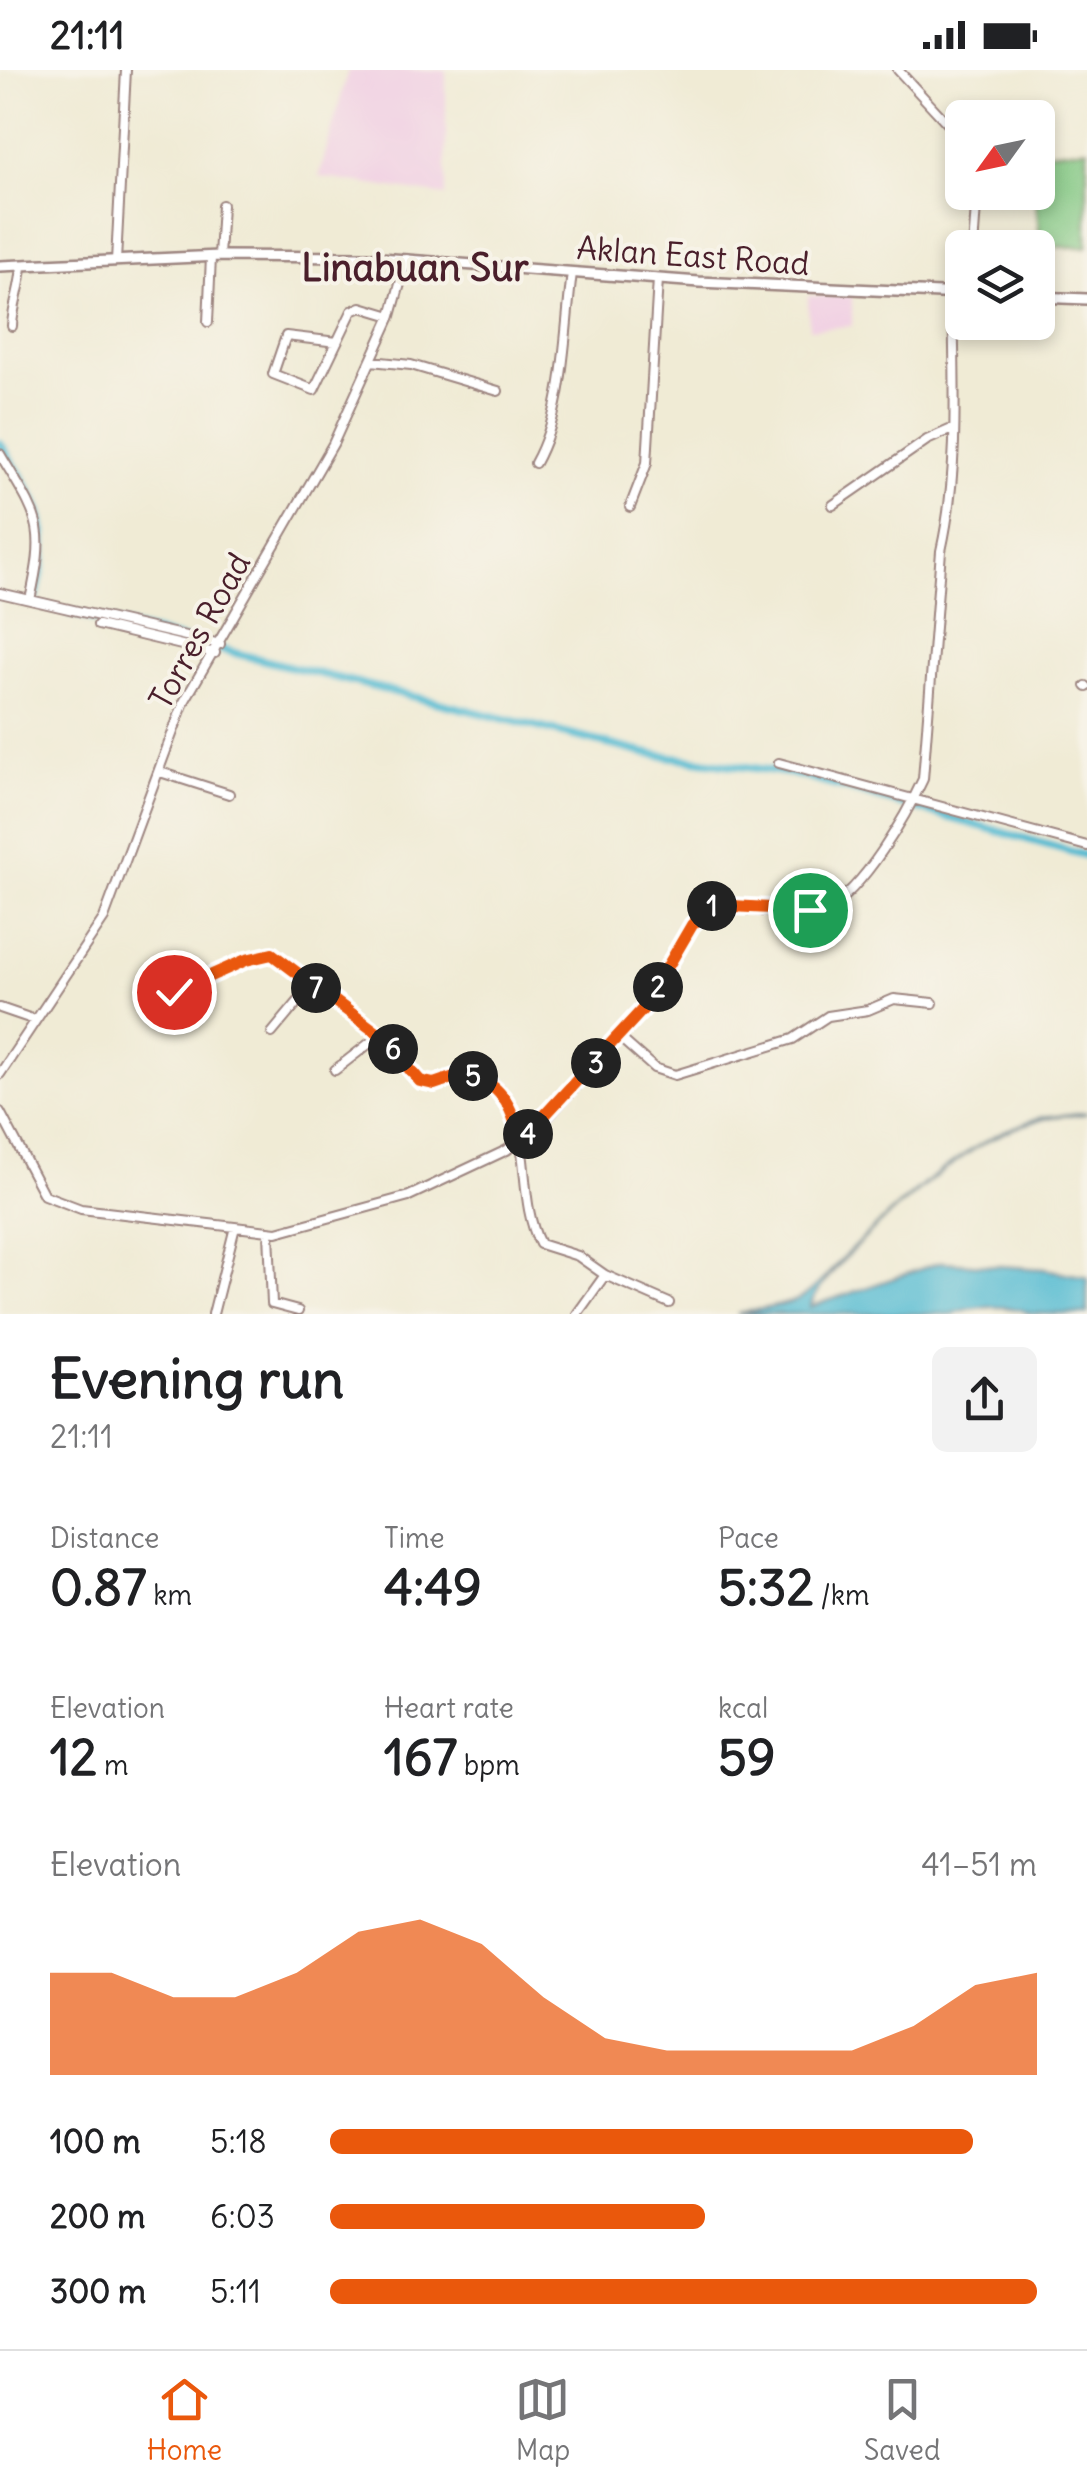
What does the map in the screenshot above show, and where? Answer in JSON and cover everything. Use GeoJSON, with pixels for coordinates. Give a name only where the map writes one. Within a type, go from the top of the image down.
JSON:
{"type":"FeatureCollection","features":[{"type":"Feature","properties":{"kind":"main road","name":"Aklan East Road"},"geometry":{"type":"LineString","coordinates":[[0,266],[215,256],[406,259],[658,279],[945,292]]}},
{"type":"Feature","properties":{"kind":"main road"},"geometry":{"type":"LineString","coordinates":[[1055,298],[1087,299]]}},
{"type":"Feature","properties":{"kind":"street"},"geometry":{"type":"LineString","coordinates":[[116,261],[126,70]]}},
{"type":"Feature","properties":{"kind":"street"},"geometry":{"type":"LineString","coordinates":[[898,70],[945,121]]}},
{"type":"Feature","properties":{"kind":"street"},"geometry":{"type":"LineString","coordinates":[[208,322],[222,204]]}},
{"type":"Feature","properties":{"kind":"street","name":"Torres Road"},"geometry":{"type":"LineString","coordinates":[[0,1074],[104,918],[184,702],[334,444],[391,316],[406,259]]}},
{"type":"Feature","properties":{"kind":"street"},"geometry":{"type":"LineString","coordinates":[[12,326],[13,308],[20,300],[22,265]]}},
{"type":"Feature","properties":{"kind":"street"},"geometry":{"type":"LineString","coordinates":[[535,462],[547,442],[554,407],[572,273]]}},
{"type":"Feature","properties":{"kind":"street"},"geometry":{"type":"LineString","coordinates":[[630,507],[647,463],[658,279]]}},
{"type":"Feature","properties":{"kind":"street"},"geometry":{"type":"LineString","coordinates":[[337,342],[286,336],[272,374],[314,390],[357,308],[391,316]]}},
{"type":"Feature","properties":{"kind":"street"},"geometry":{"type":"LineString","coordinates":[[0,1112],[31,1176],[53,1200],[115,1214],[269,1232],[386,1204],[520,1142],[619,1038],[661,984],[692,925],[712,905],[826,909],[848,892],[912,803],[923,779],[954,428],[957,340]]}},
{"type":"Feature","properties":{"kind":"street"},"geometry":{"type":"LineString","coordinates":[[371,361],[411,365],[498,391]]}},
{"type":"Feature","properties":{"kind":"street"},"geometry":{"type":"LineString","coordinates":[[833,505],[927,440],[954,428]]}},
{"type":"Feature","properties":{"kind":"street"},"geometry":{"type":"LineString","coordinates":[[0,454],[35,512],[42,535],[30,600]]}},
{"type":"Feature","properties":{"kind":"street"},"geometry":{"type":"LineString","coordinates":[[0,593],[217,649]]}},
{"type":"Feature","properties":{"kind":"street"},"geometry":{"type":"LineString","coordinates":[[98,625],[217,649]]}},
{"type":"Feature","properties":{"kind":"street"},"geometry":{"type":"LineString","coordinates":[[779,763],[912,803],[1087,846]]}},
{"type":"Feature","properties":{"kind":"street"},"geometry":{"type":"LineString","coordinates":[[160,772],[229,794]]}},
{"type":"Feature","properties":{"kind":"street"},"geometry":{"type":"LineString","coordinates":[[155,994],[174,992],[246,960],[272,954],[380,1035],[420,1081],[434,1084],[463,1074],[493,1085],[507,1101],[520,1142],[540,1244],[578,1256],[605,1275],[669,1304]]}},
{"type":"Feature","properties":{"kind":"street"},"geometry":{"type":"LineString","coordinates":[[272,1033],[312,985]]}},
{"type":"Feature","properties":{"kind":"street"},"geometry":{"type":"LineString","coordinates":[[619,1038],[654,1068],[674,1075],[794,1038],[828,1016],[868,1010],[894,999],[933,1003]]}},
{"type":"Feature","properties":{"kind":"street"},"geometry":{"type":"LineString","coordinates":[[0,1008],[36,1020]]}},
{"type":"Feature","properties":{"kind":"street"},"geometry":{"type":"LineString","coordinates":[[335,1070],[380,1035]]}},
{"type":"Feature","properties":{"kind":"street"},"geometry":{"type":"LineString","coordinates":[[212,1314],[235,1226]]}},
{"type":"Feature","properties":{"kind":"street"},"geometry":{"type":"LineString","coordinates":[[269,1232],[272,1304],[298,1311]]}},
{"type":"Feature","properties":{"kind":"street"},"geometry":{"type":"LineString","coordinates":[[577,1314],[605,1275]]}},
{"type":"Feature","properties":{"kind":"shaded area"},"geometry":{"type":"Polygon","coordinates":[[[348,70],[446,70],[446,196],[319,177],[348,70]]]}},
{"type":"Feature","properties":{"kind":"shaded area"},"geometry":{"type":"Polygon","coordinates":[[[808,296],[852,296],[852,326],[809,329],[808,296]]]}},
{"type":"Feature","properties":{"kind":"green space"},"geometry":{"type":"Polygon","coordinates":[[[1087,148],[1087,247],[1055,247],[1055,230],[1039,230],[1037,210],[1055,210],[1055,151],[1087,148]]]}},
{"type":"Feature","properties":{"kind":"water"},"geometry":{"type":"Polygon","coordinates":[[[1067,1115],[1019,1126],[977,1147],[1007,1130],[1034,1120],[1067,1115]]]}},
{"type":"Feature","properties":{"kind":"water"},"geometry":{"type":"Polygon","coordinates":[[[977,1147],[901,1205],[959,1158],[977,1147]]]}},
{"type":"Feature","properties":{"kind":"water"},"geometry":{"type":"Polygon","coordinates":[[[889,1215],[841,1262],[810,1307],[941,1262],[1044,1269],[1087,1277],[1087,1314],[1030,1313],[991,1307],[951,1314],[737,1314],[782,1305],[805,1295],[889,1215]]]}},
{"type":"Feature","properties":{"kind":"waterway"},"geometry":{"type":"LineString","coordinates":[[0,443],[34,500],[44,531],[36,597]]}},
{"type":"Feature","properties":{"kind":"waterway"},"geometry":{"type":"LineString","coordinates":[[71,613],[644,753],[790,773],[1087,856]]}},
{"type":"Feature","properties":{"kind":"district","name":"Linabuan Sur"},"geometry":{"type":"Point","coordinates":[415,268]}},
{"type":"Feature","properties":{"kind":"route"},"geometry":{"type":"LineString","coordinates":[[174,992],[246,960],[272,954],[282,958],[380,1035],[420,1081],[434,1084],[463,1074],[493,1085],[516,1119],[520,1142],[550,1115],[643,1009],[692,925],[712,905],[810,910]]}}]}
